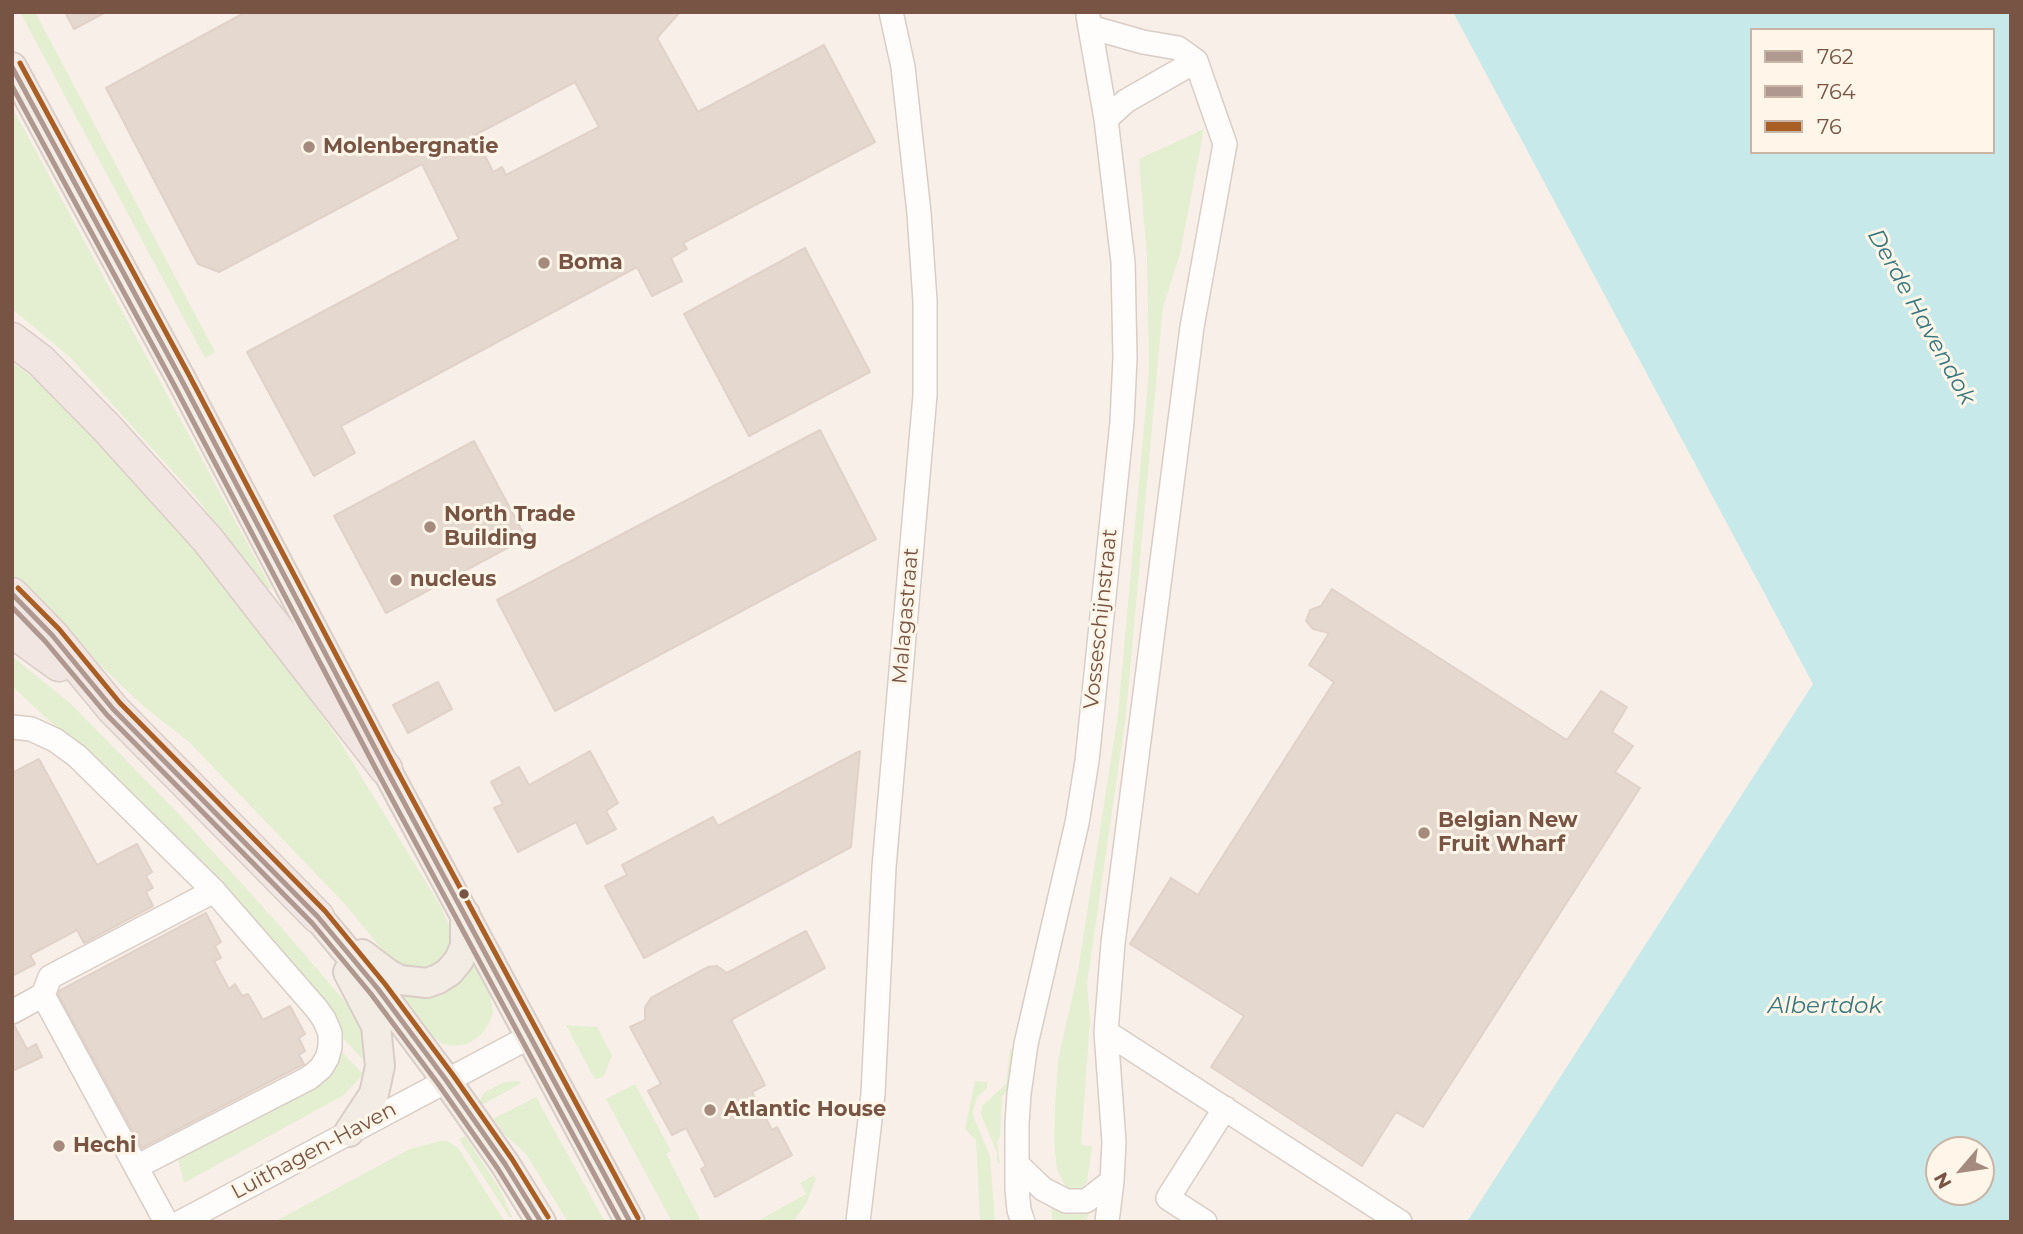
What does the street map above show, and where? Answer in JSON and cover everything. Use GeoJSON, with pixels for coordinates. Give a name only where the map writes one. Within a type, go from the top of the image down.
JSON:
{"type":"FeatureCollection","features":[{"type":"Feature","properties":{"kind":"highway"},"geometry":{"type":"LineString","coordinates":[[12,339],[41,361],[106,427],[208,540],[386,769]]}},
{"type":"Feature","properties":{"kind":"highway"},"geometry":{"type":"LineString","coordinates":[[12,594],[52,635],[113,709],[318,918]]}},
{"type":"Feature","properties":{"kind":"highway"},"geometry":{"type":"LineString","coordinates":[[12,631],[39,648],[113,709]]}},
{"type":"Feature","properties":{"kind":"main road"},"geometry":{"type":"LineString","coordinates":[[12,67],[630,1222]]}},
{"type":"Feature","properties":{"kind":"main road"},"geometry":{"type":"LineString","coordinates":[[318,918],[387,973],[400,980],[427,983],[449,972],[459,960],[465,946],[465,914]]}},
{"type":"Feature","properties":{"kind":"main road"},"geometry":{"type":"LineString","coordinates":[[318,918],[378,989],[446,1080],[505,1164],[541,1222]]}},
{"type":"Feature","properties":{"kind":"main road"},"geometry":{"type":"LineString","coordinates":[[318,918],[367,1006],[376,1026],[379,1045],[380,1071],[374,1094],[349,1132]]}},
{"type":"Feature","properties":{"kind":"street","name":"Malagastraat"},"geometry":{"type":"LineString","coordinates":[[858,1222],[873,1094],[884,867],[925,395],[925,301],[919,213],[903,67],[891,12]]}},
{"type":"Feature","properties":{"kind":"street"},"geometry":{"type":"LineString","coordinates":[[1089,20],[1143,42],[1178,48],[1196,61],[1225,144],[1192,327],[1113,943],[1106,1032],[1114,1142],[1107,1222]]}},
{"type":"Feature","properties":{"kind":"street","name":"Vosseschijnstraat"},"geometry":{"type":"LineString","coordinates":[[1023,1222],[1019,1210],[1017,1124],[1026,1044],[1077,823],[1087,761],[1122,422],[1125,358],[1124,262],[1106,120],[1089,20]]}},
{"type":"Feature","properties":{"kind":"street"},"geometry":{"type":"LineString","coordinates":[[1106,120],[1126,101],[1196,61]]}},
{"type":"Feature","properties":{"kind":"street"},"geometry":{"type":"LineString","coordinates":[[12,727],[31,729],[55,740],[77,756],[214,891],[316,1008],[330,1033],[330,1047],[321,1068],[309,1078],[136,1167]]}},
{"type":"Feature","properties":{"kind":"street"},"geometry":{"type":"LineString","coordinates":[[12,1012],[43,995],[50,977],[214,891]]}},
{"type":"Feature","properties":{"kind":"street"},"geometry":{"type":"LineString","coordinates":[[43,995],[166,1222]]}},
{"type":"Feature","properties":{"kind":"street"},"geometry":{"type":"LineString","coordinates":[[1106,1032],[1400,1222]]}},
{"type":"Feature","properties":{"kind":"street","name":"Luithagen-Haven"},"geometry":{"type":"LineString","coordinates":[[181,1222],[530,1037]]}},
{"type":"Feature","properties":{"kind":"street"},"geometry":{"type":"LineString","coordinates":[[1205,1222],[1168,1198],[1225,1108]]}},
{"type":"Feature","properties":{"kind":"street"},"geometry":{"type":"LineString","coordinates":[[1017,1164],[1043,1189],[1066,1201],[1086,1202],[1112,1181]]}},
{"type":"Feature","properties":{"kind":"green space"},"geometry":{"type":"Polygon","coordinates":[[[20,12],[35,12],[215,352],[205,358],[20,12]]]}},
{"type":"Feature","properties":{"kind":"green space"},"geometry":{"type":"Polygon","coordinates":[[[12,107],[272,589],[267,588],[194,495],[70,357],[12,309],[12,107]]]}},
{"type":"Feature","properties":{"kind":"green space"},"geometry":{"type":"Polygon","coordinates":[[[1204,129],[1180,254],[1163,307],[1126,715],[1087,984],[1090,1019],[1081,1145],[1092,1146],[1087,1182],[1074,1190],[1067,1189],[1057,1170],[1054,1142],[1055,1107],[1058,1061],[1078,971],[1118,714],[1149,370],[1147,259],[1139,159],[1204,129]]]}},
{"type":"Feature","properties":{"kind":"green space"},"geometry":{"type":"Polygon","coordinates":[[[12,362],[49,390],[186,535],[267,639],[337,737],[440,905],[452,940],[450,953],[443,962],[429,970],[416,971],[392,962],[345,904],[189,742],[142,705],[12,581],[12,362]]]}},
{"type":"Feature","properties":{"kind":"green space"},"geometry":{"type":"Polygon","coordinates":[[[12,656],[71,704],[177,812],[281,927],[361,1020],[368,1065],[341,1036],[334,1015],[203,864],[12,686],[12,656]]]}},
{"type":"Feature","properties":{"kind":"green space"},"geometry":{"type":"Polygon","coordinates":[[[474,959],[490,993],[493,1012],[488,1026],[480,1036],[467,1044],[443,1044],[431,1035],[403,997],[405,993],[474,959]]]}},
{"type":"Feature","properties":{"kind":"green space"},"geometry":{"type":"Polygon","coordinates":[[[566,1025],[597,1027],[612,1055],[604,1076],[595,1080],[566,1025]]]}},
{"type":"Feature","properties":{"kind":"green space"},"geometry":{"type":"Polygon","coordinates":[[[1014,1047],[1010,1090],[1002,1096],[1000,1137],[997,1143],[1000,1163],[997,1163],[997,1153],[981,1114],[982,1106],[1006,1084],[1010,1050],[1014,1047]]]}},
{"type":"Feature","properties":{"kind":"green space"},"geometry":{"type":"Polygon","coordinates":[[[340,1050],[363,1074],[344,1095],[184,1183],[178,1159],[323,1083],[335,1071],[340,1050]]]}},
{"type":"Feature","properties":{"kind":"green space"},"geometry":{"type":"Polygon","coordinates":[[[975,1081],[987,1082],[987,1089],[977,1097],[973,1111],[990,1156],[995,1222],[980,1222],[976,1140],[965,1129],[975,1081]]]}},
{"type":"Feature","properties":{"kind":"green space"},"geometry":{"type":"Polygon","coordinates":[[[504,1082],[522,1083],[482,1105],[480,1100],[484,1093],[504,1082]]]}},
{"type":"Feature","properties":{"kind":"green space"},"geometry":{"type":"Polygon","coordinates":[[[635,1084],[671,1151],[666,1154],[700,1219],[695,1222],[672,1222],[606,1099],[635,1084]]]}},
{"type":"Feature","properties":{"kind":"green space"},"geometry":{"type":"Polygon","coordinates":[[[536,1097],[605,1222],[568,1222],[526,1154],[503,1133],[493,1119],[536,1097]]]}},
{"type":"Feature","properties":{"kind":"green space"},"geometry":{"type":"Polygon","coordinates":[[[465,1136],[500,1189],[512,1217],[510,1218],[459,1139],[465,1136]]]}},
{"type":"Feature","properties":{"kind":"green space"},"geometry":{"type":"Polygon","coordinates":[[[447,1141],[458,1148],[505,1222],[274,1222],[410,1149],[447,1141]]]}},
{"type":"Feature","properties":{"kind":"green space"},"geometry":{"type":"Polygon","coordinates":[[[814,1175],[816,1179],[806,1204],[793,1222],[756,1222],[806,1194],[800,1183],[814,1175]]]}},
{"type":"Feature","properties":{"kind":"green space"},"geometry":{"type":"Polygon","coordinates":[[[1051,1207],[1073,1213],[1089,1213],[1086,1222],[1053,1222],[1051,1207]]]}},
{"type":"Feature","properties":{"kind":"water","name":"Albertdok"},"geometry":{"type":"Polygon","coordinates":[[[1453,12],[2011,12],[2011,1222],[1467,1222],[1813,684],[1453,12]]]}},
{"type":"Feature","properties":{"kind":"building"},"geometry":{"type":"Polygon","coordinates":[[[65,12],[106,12],[74,29],[65,12]]]}},
{"type":"Feature","properties":{"kind":"building"},"geometry":{"type":"Polygon","coordinates":[[[246,12],[680,12],[657,38],[698,112],[824,45],[875,142],[683,243],[687,249],[671,258],[682,281],[652,296],[637,267],[341,426],[355,453],[314,476],[247,352],[459,239],[422,164],[219,272],[198,264],[106,88],[246,12]],[[575,82],[475,135],[493,172],[502,167],[506,175],[599,127],[575,82]]]}},
{"type":"Feature","properties":{"kind":"building"},"geometry":{"type":"Polygon","coordinates":[[[805,248],[870,372],[749,436],[684,314],[805,248]]]}},
{"type":"Feature","properties":{"kind":"building"},"geometry":{"type":"Polygon","coordinates":[[[820,430],[876,539],[555,711],[497,600],[820,430]]]}},
{"type":"Feature","properties":{"kind":"building","name":"North Trade Building"},"geometry":{"type":"Polygon","coordinates":[[[474,441],[526,538],[386,613],[334,516],[474,441]]]}},
{"type":"Feature","properties":{"kind":"building","name":"Belgian New Fruit Wharf"},"geometry":{"type":"Polygon","coordinates":[[[1332,589],[1567,740],[1601,691],[1627,707],[1612,732],[1633,746],[1615,772],[1640,788],[1423,1127],[1396,1112],[1362,1166],[1211,1067],[1244,1016],[1130,944],[1171,878],[1198,895],[1334,682],[1309,665],[1329,633],[1313,629],[1306,621],[1310,610],[1321,606],[1332,589]]]}},
{"type":"Feature","properties":{"kind":"building"},"geometry":{"type":"Polygon","coordinates":[[[438,682],[452,709],[408,733],[393,705],[438,682]]]}},
{"type":"Feature","properties":{"kind":"building"},"geometry":{"type":"Polygon","coordinates":[[[590,751],[618,803],[606,811],[616,829],[587,844],[576,822],[518,852],[494,808],[503,804],[491,782],[519,767],[529,785],[590,751]]]}},
{"type":"Feature","properties":{"kind":"building"},"geometry":{"type":"Polygon","coordinates":[[[860,751],[851,847],[644,958],[605,886],[627,875],[622,865],[713,817],[718,826],[860,751]]]}},
{"type":"Feature","properties":{"kind":"building"},"geometry":{"type":"Polygon","coordinates":[[[39,759],[97,865],[137,844],[152,872],[146,876],[153,888],[146,892],[153,906],[84,943],[77,930],[30,955],[35,964],[12,976],[12,773],[39,759]]]}},
{"type":"Feature","properties":{"kind":"building"},"geometry":{"type":"Polygon","coordinates":[[[206,913],[221,942],[215,946],[221,958],[214,961],[229,989],[235,984],[242,996],[248,994],[263,1020],[290,1006],[305,1034],[299,1038],[305,1051],[299,1055],[304,1064],[142,1148],[58,994],[59,991],[206,913]]]}},
{"type":"Feature","properties":{"kind":"building"},"geometry":{"type":"Polygon","coordinates":[[[806,931],[825,968],[731,1020],[765,1085],[752,1092],[772,1130],[777,1127],[792,1155],[715,1197],[701,1169],[706,1166],[686,1128],[672,1135],[648,1091],[661,1084],[630,1027],[645,1020],[645,1007],[651,998],[708,967],[717,966],[727,973],[806,931]]]}},
{"type":"Feature","properties":{"kind":"building"},"geometry":{"type":"Polygon","coordinates":[[[14,1025],[27,1049],[36,1044],[42,1057],[12,1071],[12,1026],[14,1025]]]}},
{"type":"Feature","properties":{"kind":"transit line","name":"76"},"geometry":{"type":"LineString","coordinates":[[20,63],[638,1218]]}},
{"type":"Feature","properties":{"kind":"transit line","name":"762"},"geometry":{"type":"LineString","coordinates":[[12,67],[630,1222]]}},
{"type":"Feature","properties":{"kind":"transit line","name":"764"},"geometry":{"type":"LineString","coordinates":[[12,86],[620,1222]]}},
{"type":"Feature","properties":{"kind":"transit line","name":"76"},"geometry":{"type":"LineString","coordinates":[[18,588],[59,629],[120,703],[325,911],[385,984],[453,1075],[512,1159],[548,1217]]}},
{"type":"Feature","properties":{"kind":"transit line","name":"762"},"geometry":{"type":"LineString","coordinates":[[12,594],[52,635],[113,709],[318,917],[378,989],[446,1080],[505,1164],[541,1222]]}},
{"type":"Feature","properties":{"kind":"transit line","name":"764"},"geometry":{"type":"LineString","coordinates":[[12,607],[45,641],[107,715],[312,923],[371,994],[439,1085],[498,1169],[531,1222]]}},
{"type":"Feature","properties":{"kind":"place","name":"Molenbergnatie"},"geometry":{"type":"Point","coordinates":[309,147]}},
{"type":"Feature","properties":{"kind":"place","name":"Boma"},"geometry":{"type":"Point","coordinates":[544,263]}},
{"type":"Feature","properties":{"kind":"place","name":"North Trade Building"},"geometry":{"type":"Point","coordinates":[430,527]}},
{"type":"Feature","properties":{"kind":"place","name":"nucleus"},"geometry":{"type":"Point","coordinates":[396,580]}},
{"type":"Feature","properties":{"kind":"place","name":"Belgian New Fruit Wharf"},"geometry":{"type":"Point","coordinates":[1424,833]}},
{"type":"Feature","properties":{"kind":"place","name":"Atlantic House"},"geometry":{"type":"Point","coordinates":[710,1110]}},
{"type":"Feature","properties":{"kind":"place","name":"Hechi"},"geometry":{"type":"Point","coordinates":[59,1146]}},
{"type":"Feature","properties":{"kind":"water label","name":"Derde Havendok"},"geometry":{"type":"Point","coordinates":[1921,317]}}]}
